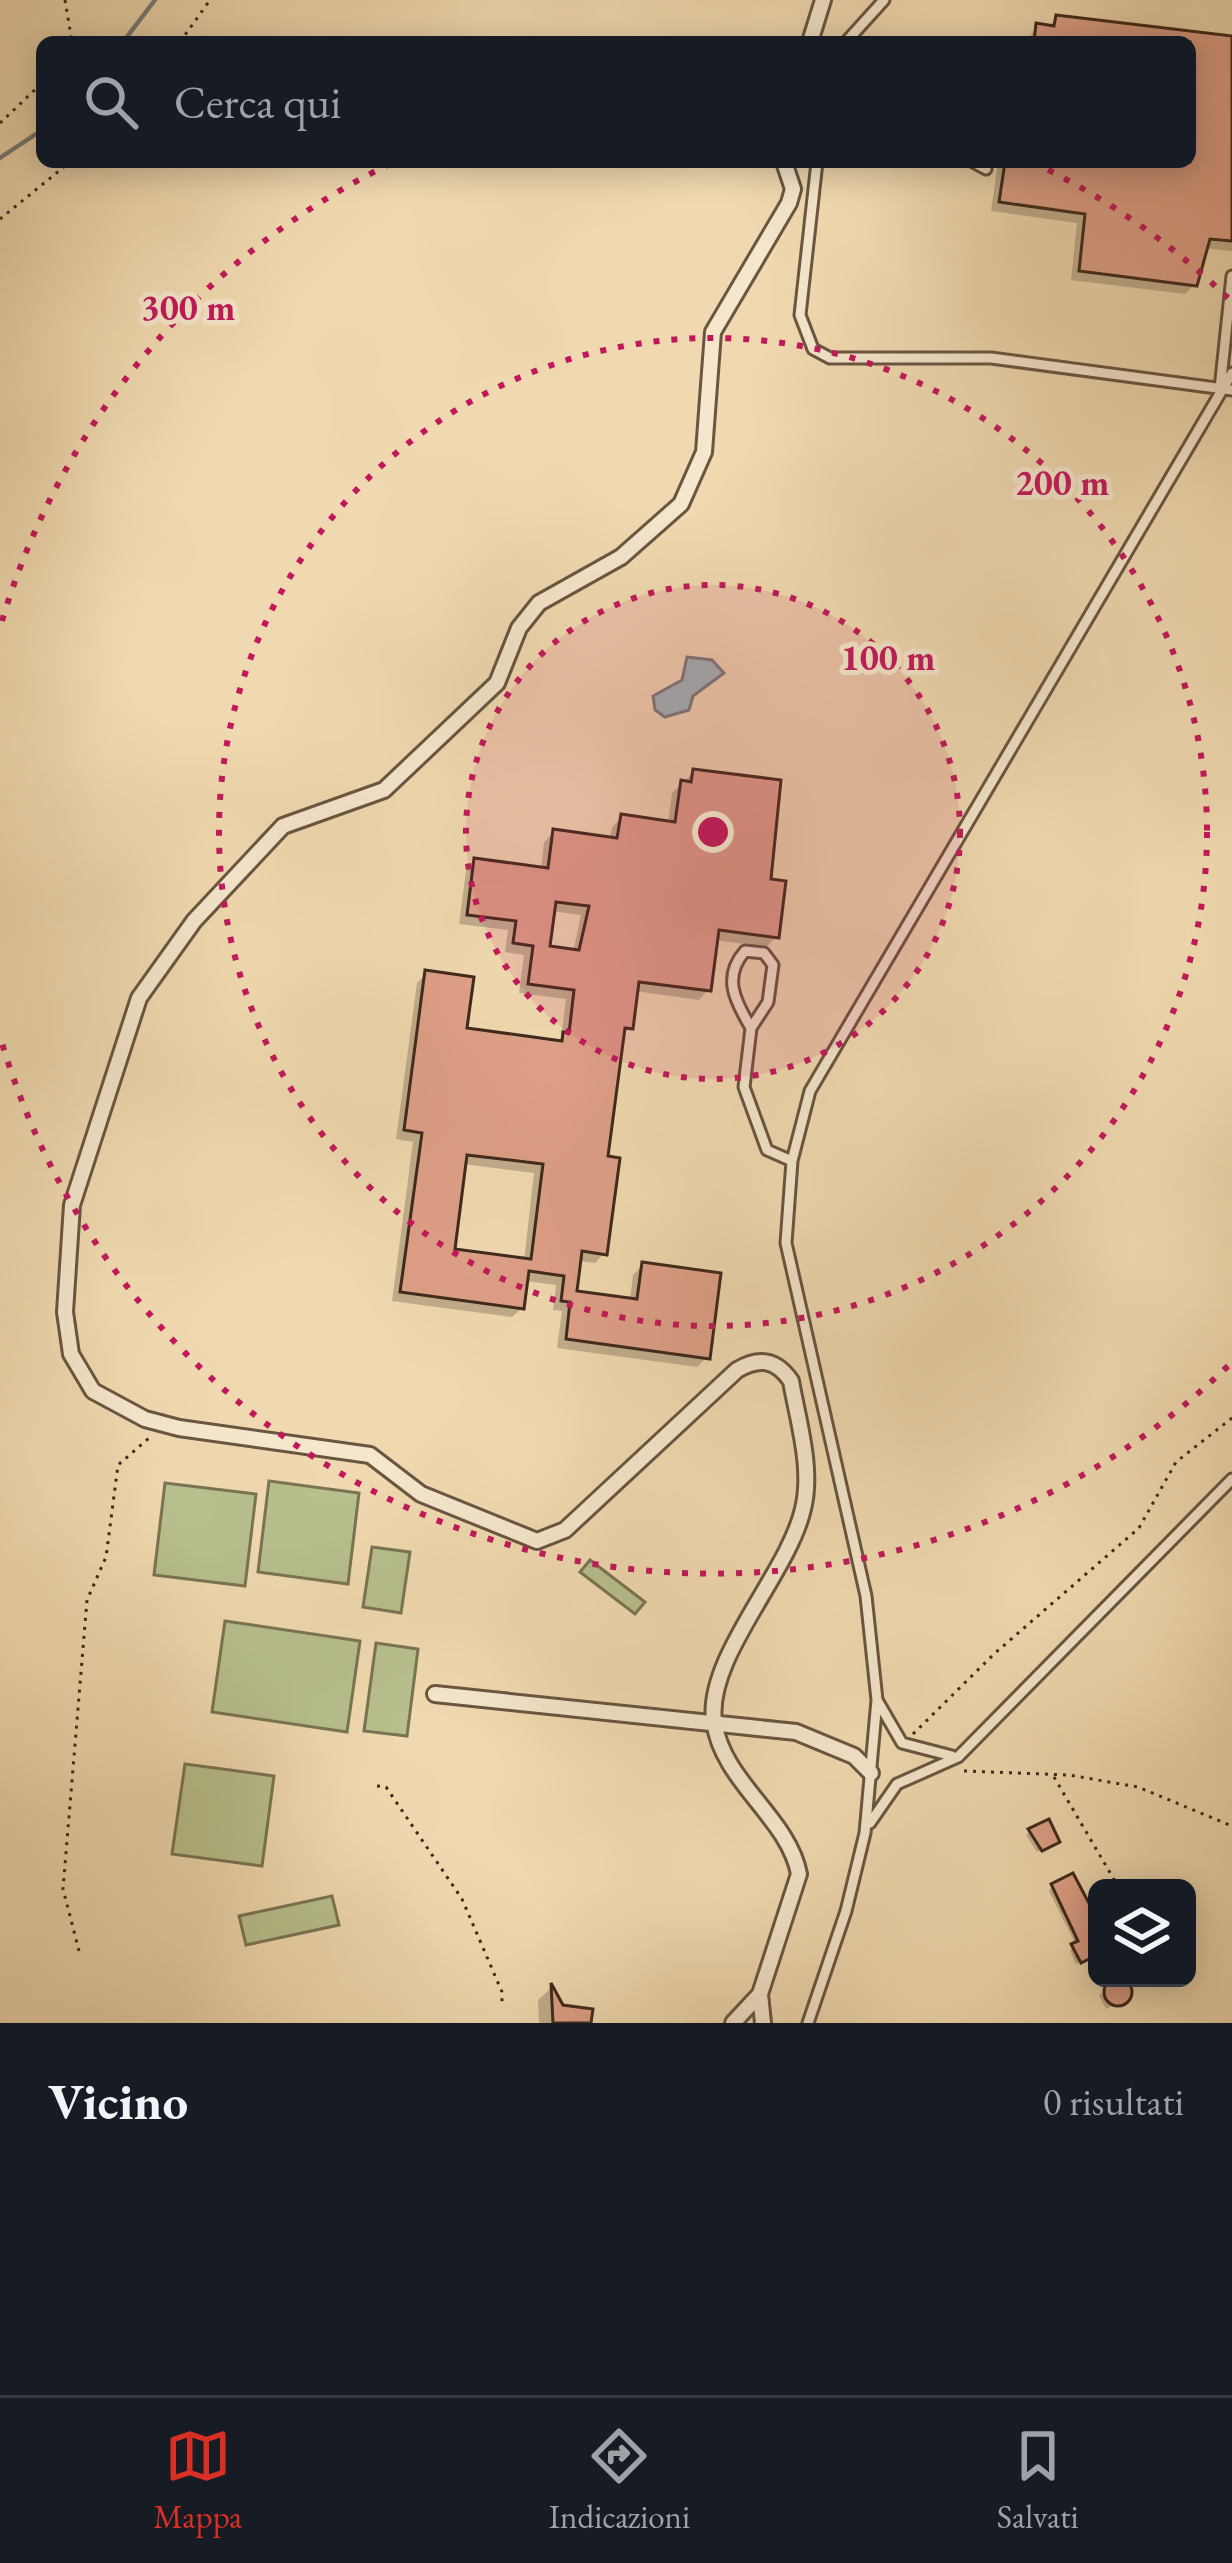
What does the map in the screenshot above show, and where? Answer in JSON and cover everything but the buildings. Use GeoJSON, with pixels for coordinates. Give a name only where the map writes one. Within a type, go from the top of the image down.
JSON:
{"type":"FeatureCollection","features":[{"type":"Feature","properties":{"kind":"street"},"geometry":{"type":"LineString","coordinates":[[812,36],[823,0]]}},
{"type":"Feature","properties":{"kind":"street"},"geometry":{"type":"LineString","coordinates":[[734,2023],[760,1994],[799,1874],[785,1841],[724,1752],[714,1723],[722,1675],[793,1538],[807,1491],[791,1381],[771,1362],[750,1362],[737,1370],[565,1530],[537,1541],[421,1494],[370,1455],[145,1419],[93,1391],[71,1354],[65,1312],[72,1205],[139,998],[194,921],[268,837],[307,815],[384,790],[497,683],[527,614],[558,590],[621,557],[681,504],[704,452],[713,332],[789,203],[792,179],[787,168]]}},
{"type":"Feature","properties":{"kind":"street"},"geometry":{"type":"LineString","coordinates":[[435,1694],[714,1723],[825,1742],[854,1756],[871,1773]]}},
{"type":"Feature","properties":{"kind":"street"},"geometry":{"type":"LineString","coordinates":[[760,1994],[763,2023]]}},
{"type":"Feature","properties":{"kind":"lane"},"geometry":{"type":"LineString","coordinates":[[851,36],[884,0]]}},
{"type":"Feature","properties":{"kind":"lane"},"geometry":{"type":"LineString","coordinates":[[817,168],[800,316],[813,349],[830,358],[991,358],[1226,389]]}},
{"type":"Feature","properties":{"kind":"lane"},"geometry":{"type":"LineString","coordinates":[[1226,389],[1232,276]]}},
{"type":"Feature","properties":{"kind":"lane"},"geometry":{"type":"LineString","coordinates":[[808,2023],[846,1912],[865,1833],[877,1700],[866,1596],[786,1243],[792,1161],[810,1091],[1232,373]]}},
{"type":"Feature","properties":{"kind":"lane"},"geometry":{"type":"LineString","coordinates":[[751,1028],[731,994],[736,962],[745,951],[764,953],[773,965],[768,1002],[751,1028],[745,1087],[767,1150],[792,1161]]}},
{"type":"Feature","properties":{"kind":"lane"},"geometry":{"type":"LineString","coordinates":[[865,1833],[897,1784],[958,1756],[1232,1479]]}},
{"type":"Feature","properties":{"kind":"lane"},"geometry":{"type":"LineString","coordinates":[[877,1700],[902,1743]]}},
{"type":"Feature","properties":{"kind":"lane"},"geometry":{"type":"LineString","coordinates":[[873,1748],[902,1743],[958,1756]]}},
{"type":"Feature","properties":{"kind":"lane"},"geometry":{"type":"LineString","coordinates":[[871,1773],[897,1784]]}},
{"type":"Feature","properties":{"kind":"path"},"geometry":{"type":"LineString","coordinates":[[65,0],[71,36]]}},
{"type":"Feature","properties":{"kind":"path"},"geometry":{"type":"LineString","coordinates":[[184,36],[210,0]]}},
{"type":"Feature","properties":{"kind":"path"},"geometry":{"type":"LineString","coordinates":[[0,123],[36,89]]}},
{"type":"Feature","properties":{"kind":"path"},"geometry":{"type":"LineString","coordinates":[[0,219],[63,168]]}},
{"type":"Feature","properties":{"kind":"path"},"geometry":{"type":"LineString","coordinates":[[902,1743],[994,1654],[1139,1528],[1162,1479],[1176,1462],[1232,1418]]}},
{"type":"Feature","properties":{"kind":"path"},"geometry":{"type":"LineString","coordinates":[[79,1951],[63,1889],[87,1600],[106,1557],[118,1465],[146,1439],[179,1428]]}},
{"type":"Feature","properties":{"kind":"path"},"geometry":{"type":"LineString","coordinates":[[938,1766],[986,1775],[1054,1775],[1138,1787],[1232,1826]]}},
{"type":"Feature","properties":{"kind":"path"},"geometry":{"type":"LineString","coordinates":[[1054,1775],[1114,1879]]}},
{"type":"Feature","properties":{"kind":"path"},"geometry":{"type":"LineString","coordinates":[[377,1786],[386,1787],[462,1899],[502,1992],[502,2005]]}},
{"type":"Feature","properties":{"kind":"green space"},"geometry":{"type":"Polygon","coordinates":[[[269,1481],[359,1493],[348,1584],[258,1572],[269,1481]]]}},
{"type":"Feature","properties":{"kind":"green space"},"geometry":{"type":"Polygon","coordinates":[[[165,1483],[256,1494],[245,1586],[154,1575],[165,1483]]]}},
{"type":"Feature","properties":{"kind":"green space"},"geometry":{"type":"Polygon","coordinates":[[[372,1547],[410,1552],[401,1613],[363,1607],[372,1547]]]}},
{"type":"Feature","properties":{"kind":"green space"},"geometry":{"type":"Polygon","coordinates":[[[590,1560],[645,1602],[635,1614],[580,1572],[590,1560]]]}},
{"type":"Feature","properties":{"kind":"green space"},"geometry":{"type":"Polygon","coordinates":[[[225,1621],[360,1641],[347,1732],[212,1712],[225,1621]]]}},
{"type":"Feature","properties":{"kind":"green space"},"geometry":{"type":"Polygon","coordinates":[[[376,1643],[418,1649],[407,1736],[364,1731],[376,1643]]]}},
{"type":"Feature","properties":{"kind":"green space"},"geometry":{"type":"Polygon","coordinates":[[[185,1764],[274,1776],[262,1866],[172,1854],[185,1764]]]}},
{"type":"Feature","properties":{"kind":"green space"},"geometry":{"type":"Polygon","coordinates":[[[332,1896],[339,1925],[246,1945],[239,1916],[332,1896]]]}},
{"type":"Feature","properties":{"kind":"water"},"geometry":{"type":"Polygon","coordinates":[[[687,657],[712,660],[724,673],[693,696],[689,710],[665,717],[655,710],[653,696],[682,680],[687,657]]]}},
{"type":"Feature","properties":{"kind":"waterway"},"geometry":{"type":"LineString","coordinates":[[128,36],[155,0]]}},
{"type":"Feature","properties":{"kind":"waterway"},"geometry":{"type":"LineString","coordinates":[[0,158],[36,134]]}}]}
